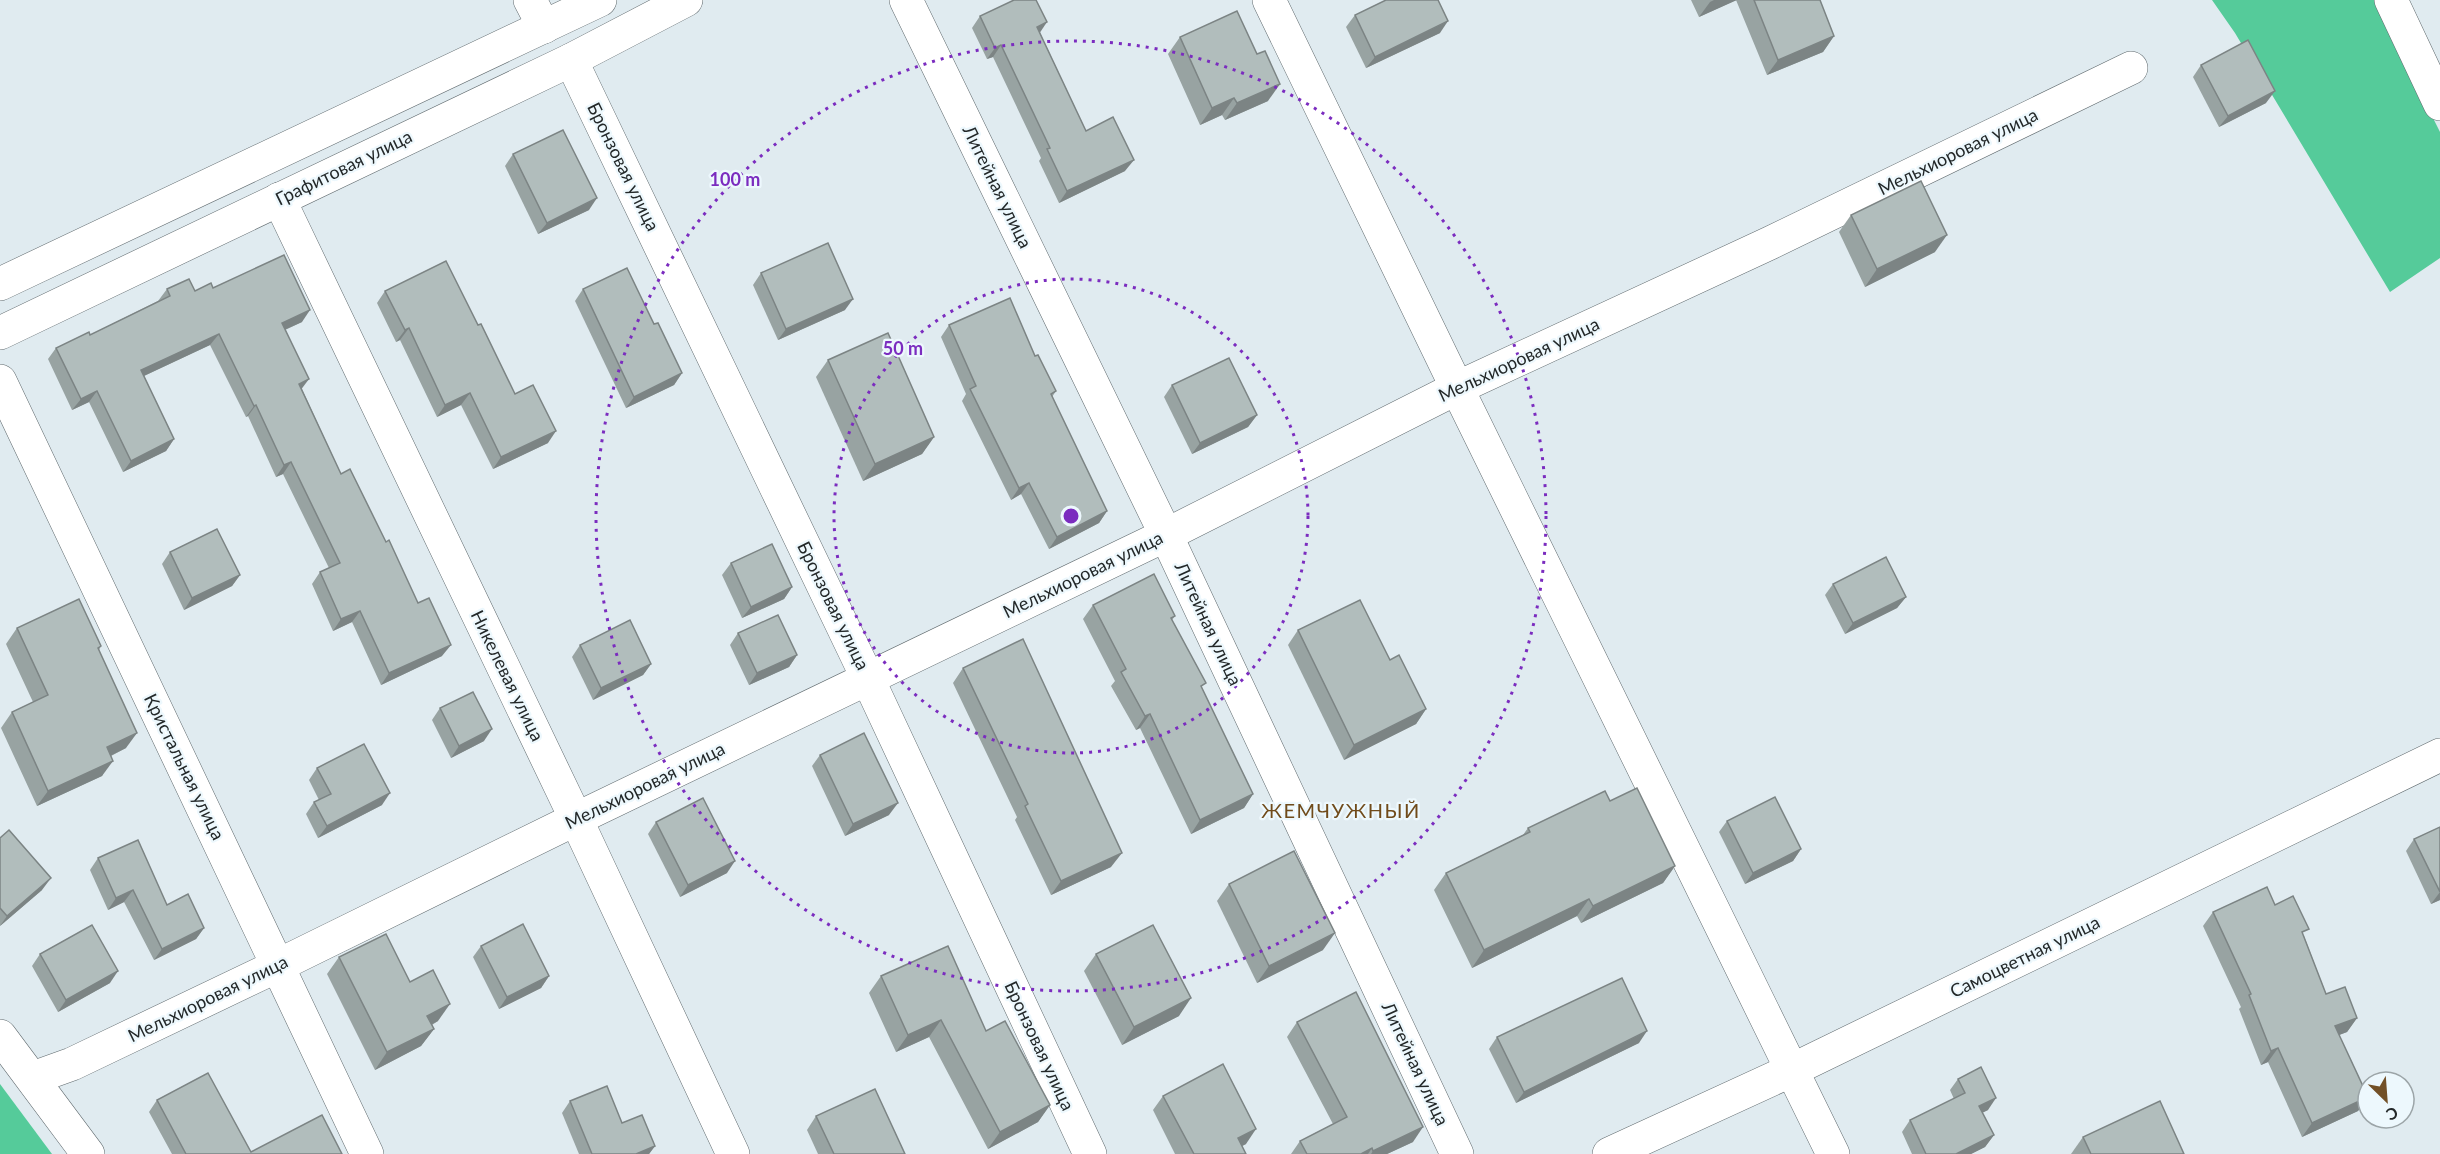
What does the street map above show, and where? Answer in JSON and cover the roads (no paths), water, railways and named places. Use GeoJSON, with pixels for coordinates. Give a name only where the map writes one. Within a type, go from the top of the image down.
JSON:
{"type":"FeatureCollection","features":[{"type":"Feature","properties":{"kind":"street"},"geometry":{"type":"LineString","coordinates":[[0,284],[537,13],[600,0]]}},
{"type":"Feature","properties":{"kind":"street","name":"Графитовая улица"},"geometry":{"type":"LineString","coordinates":[[0,333],[571,60],[686,0]]}},
{"type":"Feature","properties":{"kind":"street","name":"Литейная улица"},"geometry":{"type":"LineString","coordinates":[[906,0],[1166,535],[1457,1154]]}},
{"type":"Feature","properties":{"kind":"street"},"geometry":{"type":"LineString","coordinates":[[1269,0],[1833,1154]]}},
{"type":"Feature","properties":{"kind":"street"},"geometry":{"type":"LineString","coordinates":[[2391,0],[2432,65],[2440,104]]}},
{"type":"Feature","properties":{"kind":"street","name":"Бронзовая улица"},"geometry":{"type":"LineString","coordinates":[[571,60],[868,679],[1090,1154]]}},
{"type":"Feature","properties":{"kind":"street","name":"Мельхиоровая улица"},"geometry":{"type":"LineString","coordinates":[[33,1078],[72,1064],[279,965],[576,819],[1166,535],[1457,388],[1770,243],[2130,68]]}},
{"type":"Feature","properties":{"kind":"street","name":"Никелевая улица"},"geometry":{"type":"LineString","coordinates":[[279,200],[576,819],[733,1154]]}},
{"type":"Feature","properties":{"kind":"street","name":"Кристальная улица"},"geometry":{"type":"LineString","coordinates":[[0,381],[368,1154]]}},
{"type":"Feature","properties":{"kind":"street","name":"Самоцветная улица"},"geometry":{"type":"LineString","coordinates":[[1609,1154],[1792,1070],[2440,755]]}},
{"type":"Feature","properties":{"kind":"street"},"geometry":{"type":"LineString","coordinates":[[0,1036],[88,1154]]}},
{"type":"Feature","properties":{"kind":"district","name":"ЖЕМЧУЖНЫЙ"},"geometry":{"type":"Point","coordinates":[1341,811]}}]}
